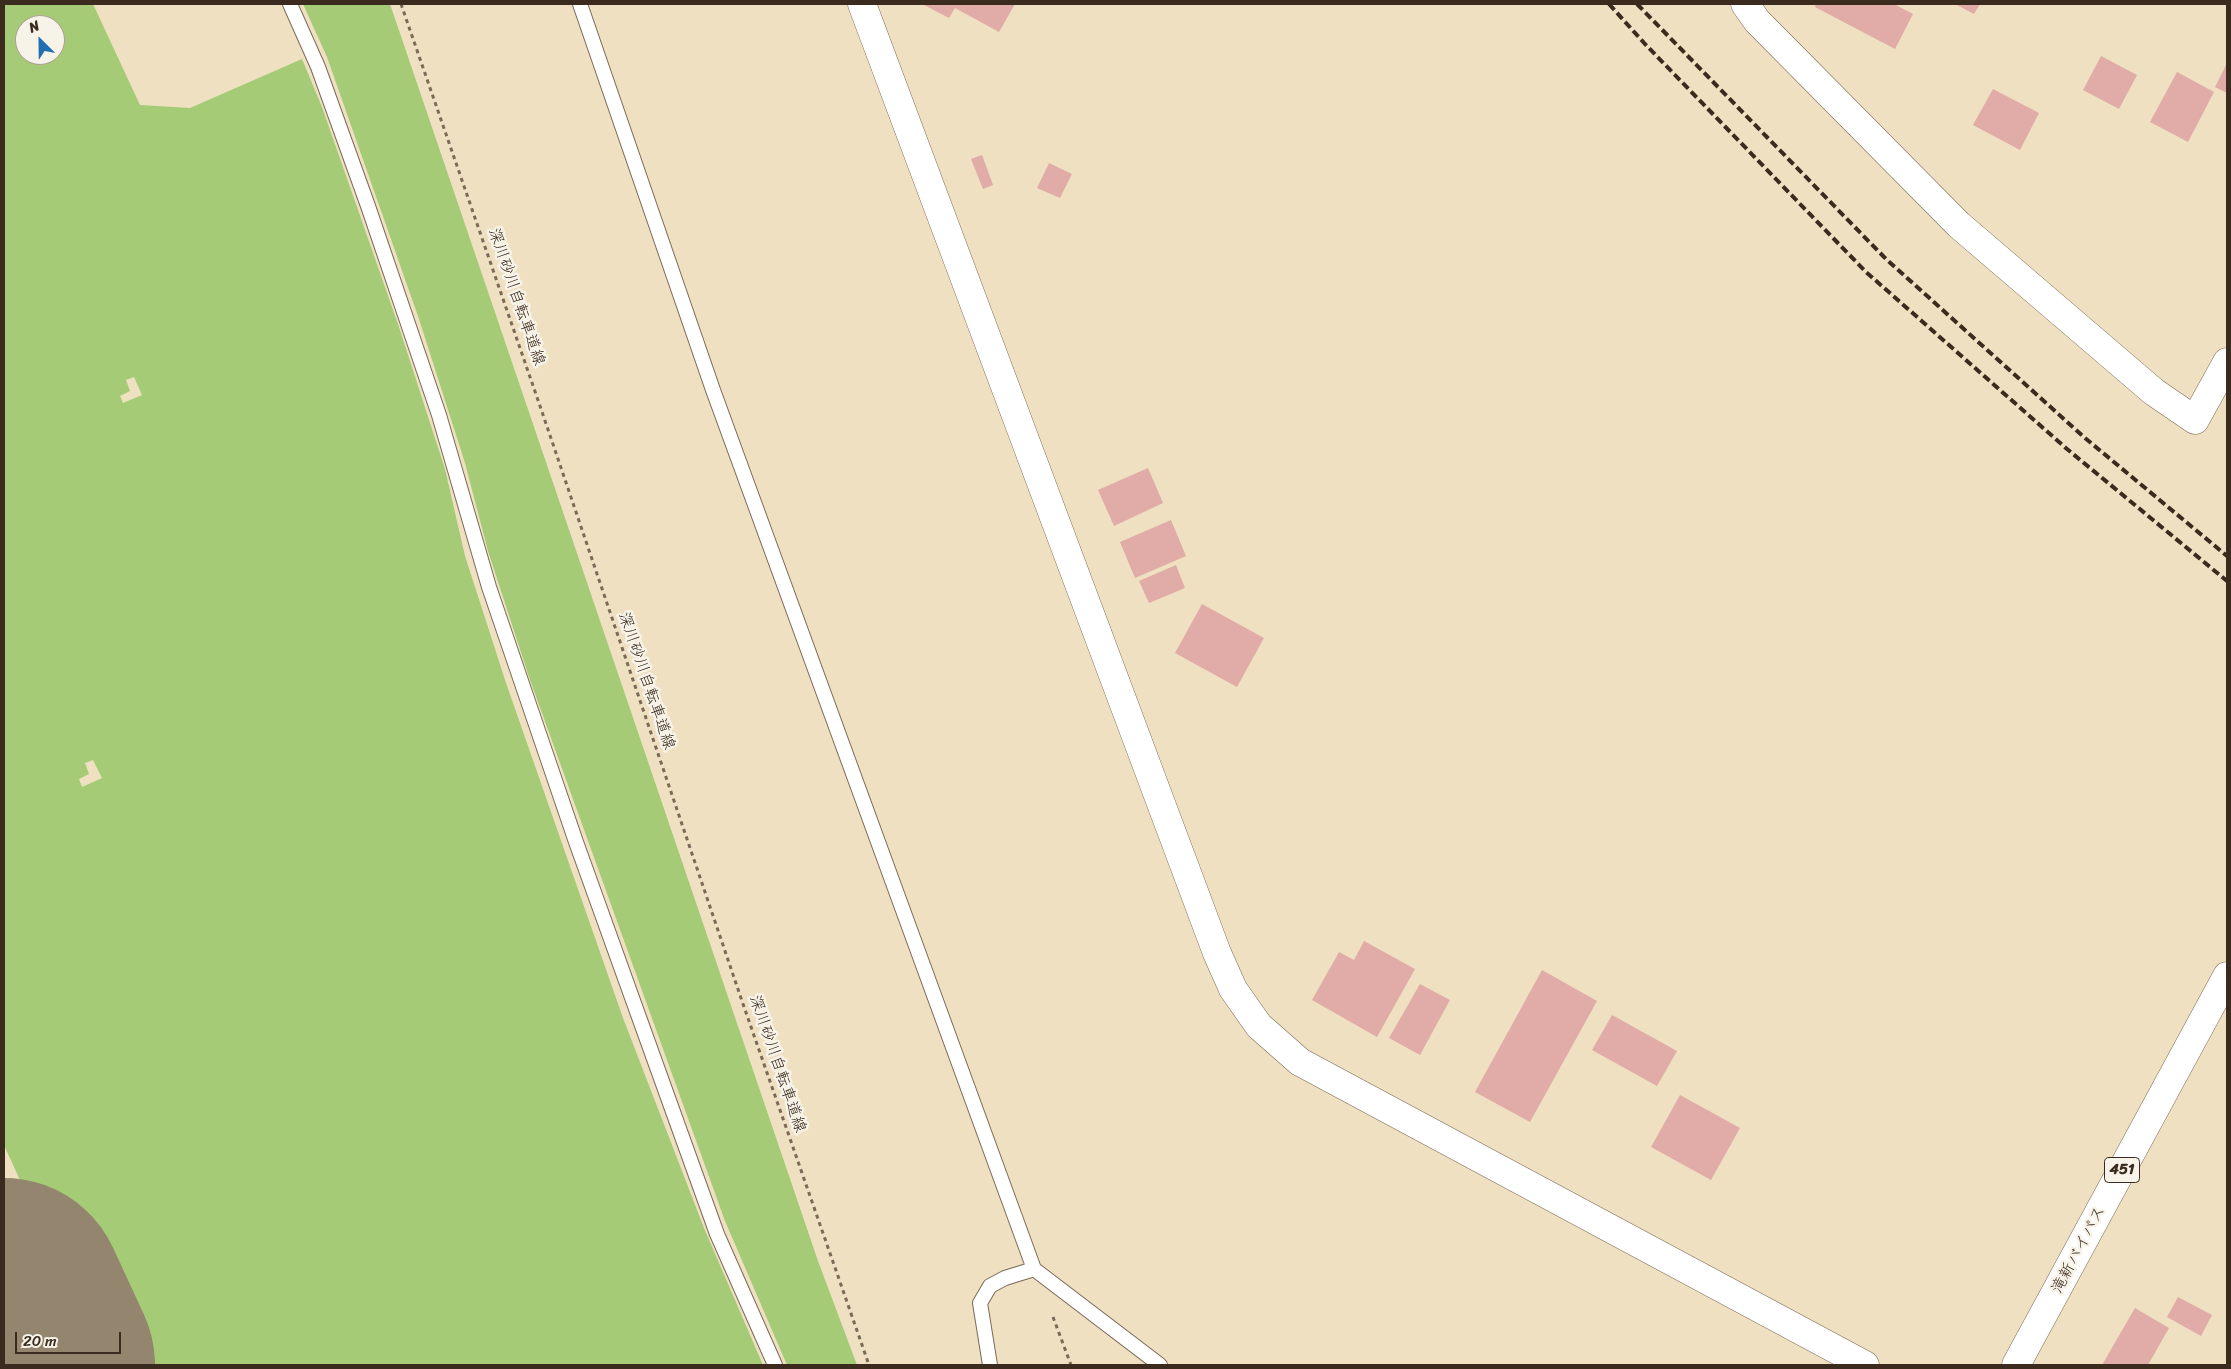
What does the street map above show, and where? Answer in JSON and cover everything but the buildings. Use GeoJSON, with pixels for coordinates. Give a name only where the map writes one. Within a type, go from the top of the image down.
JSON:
{"type":"FeatureCollection","features":[{"type":"Feature","properties":{"kind":"main road"},"geometry":{"type":"LineString","coordinates":[[862,4],[1217,953],[1233,989],[1258,1026],[1300,1062],[1865,1365]]}},
{"type":"Feature","properties":{"kind":"main road"},"geometry":{"type":"LineString","coordinates":[[1746,4],[1757,21],[1960,225],[2154,392],[2195,420],[2227,362]]}},
{"type":"Feature","properties":{"kind":"main road","name":"滝新バイパス"},"geometry":{"type":"LineString","coordinates":[[2016,1365],[2227,976]]}},
{"type":"Feature","properties":{"kind":"lane"},"geometry":{"type":"LineString","coordinates":[[290,4],[318,67],[368,206],[439,415],[489,587],[576,842],[717,1234],[774,1365]]}},
{"type":"Feature","properties":{"kind":"lane"},"geometry":{"type":"LineString","coordinates":[[580,4],[713,390],[1034,1269],[1160,1365]]}},
{"type":"Feature","properties":{"kind":"lane"},"geometry":{"type":"LineString","coordinates":[[990,1365],[980,1303],[990,1286],[1005,1278],[1034,1269]]}},
{"type":"Feature","properties":{"kind":"path","name":"深川砂川自転車道線"},"geometry":{"type":"LineString","coordinates":[[401,4],[539,403],[739,994],[869,1365]]}},
{"type":"Feature","properties":{"kind":"green space"},"geometry":{"type":"Polygon","coordinates":[[[4,4],[93,4],[140,105],[190,108],[302,59],[322,107],[399,327],[445,469],[465,556],[506,683],[623,1018],[704,1228],[763,1365],[104,1365],[4,1145],[4,4]],[[134,377],[126,380],[130,391],[120,396],[123,403],[142,395],[134,377]],[[93,760],[85,763],[89,774],[79,779],[82,787],[102,778],[93,760]]]}},
{"type":"Feature","properties":{"kind":"green space"},"geometry":{"type":"Polygon","coordinates":[[[303,4],[390,4],[818,1261],[857,1365],[787,1365],[725,1221],[529,677],[488,551],[465,463],[419,319],[327,57],[303,4]]]}},
{"type":"Feature","properties":{"kind":"green space"},"geometry":{"type":"Polygon","coordinates":[[[4,1181],[88,1365],[4,1365],[4,1181]]]}},
{"type":"Feature","properties":{"kind":"runway"},"geometry":{"type":"LineString","coordinates":[[4,1298],[35,1365]]}},
{"type":"Feature","properties":{"kind":"railway"},"geometry":{"type":"LineString","coordinates":[[1609,4],[1645,44],[1866,272],[2067,449],[2227,581]]}},
{"type":"Feature","properties":{"kind":"railway"},"geometry":{"type":"LineString","coordinates":[[1637,4],[1886,259],[2085,438],[2227,556]]}}]}
